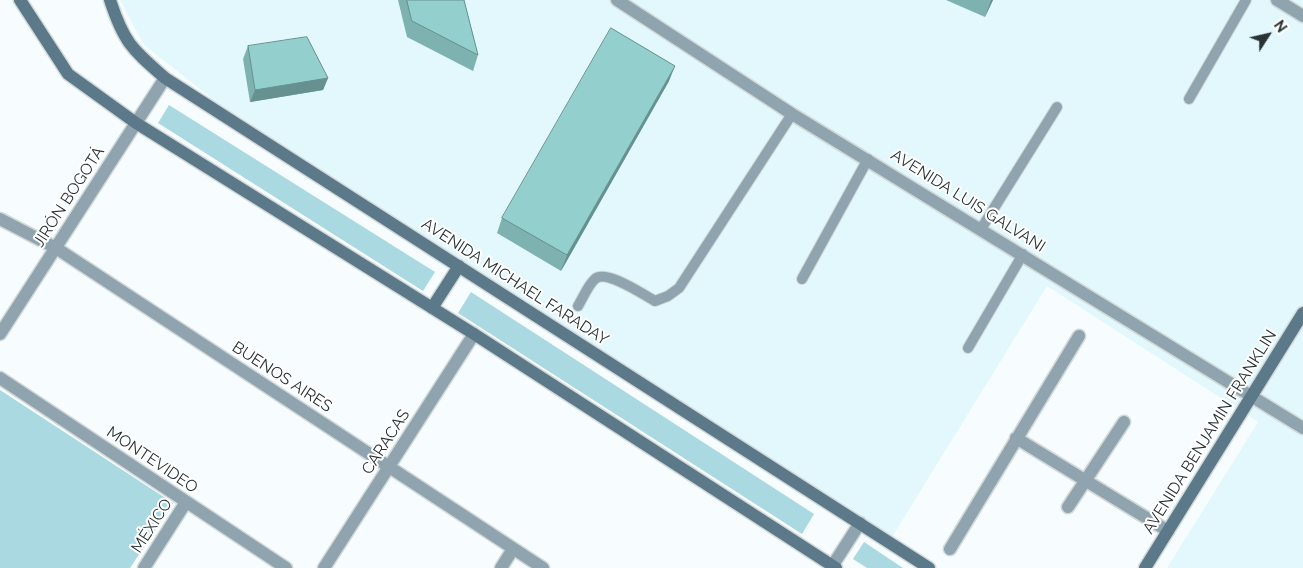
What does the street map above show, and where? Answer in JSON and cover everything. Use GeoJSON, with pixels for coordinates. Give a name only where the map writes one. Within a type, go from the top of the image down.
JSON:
{"type":"FeatureCollection","features":[{"type":"Feature","properties":{"kind":"street"},"geometry":{"type":"LineString","coordinates":[[20,0],[68,74],[136,124],[474,334],[833,567],[860,523]]}},
{"type":"Feature","properties":{"kind":"street","name":"AVENIDA MICHAEL FARADAY"},"geometry":{"type":"LineString","coordinates":[[110,0],[119,28],[131,48],[165,78],[929,568]]}},
{"type":"Feature","properties":{"kind":"street","name":"AVENIDA LUIS GALVANI"},"geometry":{"type":"LineString","coordinates":[[616,0],[792,114],[1023,254],[1303,428]]}},
{"type":"Feature","properties":{"kind":"street"},"geometry":{"type":"LineString","coordinates":[[1276,0],[1303,16]]}},
{"type":"Feature","properties":{"kind":"street","name":"JIRÓN BOGOTÁ"},"geometry":{"type":"LineString","coordinates":[[0,334],[165,78]]}},
{"type":"Feature","properties":{"kind":"street","name":"BUENOS AIRES"},"geometry":{"type":"LineString","coordinates":[[0,219],[56,248],[542,568]]}},
{"type":"Feature","properties":{"kind":"street"},"geometry":{"type":"LineString","coordinates":[[432,308],[460,266]]}},
{"type":"Feature","properties":{"kind":"street","name":"AVENIDA BENJAMIN FRANKLIN"},"geometry":{"type":"LineString","coordinates":[[1145,568],[1303,313]]}},
{"type":"Feature","properties":{"kind":"street","name":"CARACAS"},"geometry":{"type":"LineString","coordinates":[[324,568],[474,334]]}},
{"type":"Feature","properties":{"kind":"street"},"geometry":{"type":"LineString","coordinates":[[950,549],[1079,336]]}},
{"type":"Feature","properties":{"kind":"street","name":"MONTEVIDEO"},"geometry":{"type":"LineString","coordinates":[[0,378],[286,568]]}},
{"type":"Feature","properties":{"kind":"street"},"geometry":{"type":"LineString","coordinates":[[1068,507],[1124,422]]}},
{"type":"Feature","properties":{"kind":"street"},"geometry":{"type":"LineString","coordinates":[[1016,438],[1168,531]]}},
{"type":"Feature","properties":{"kind":"street","name":"MÉXICO"},"geometry":{"type":"LineString","coordinates":[[144,568],[186,502]]}},
{"type":"Feature","properties":{"kind":"street"},"geometry":{"type":"LineString","coordinates":[[500,568],[513,548]]}},
{"type":"Feature","properties":{"kind":"lane"},"geometry":{"type":"LineString","coordinates":[[1189,99],[1246,0]]}},
{"type":"Feature","properties":{"kind":"lane"},"geometry":{"type":"LineString","coordinates":[[981,229],[1058,107]]}},
{"type":"Feature","properties":{"kind":"lane"},"geometry":{"type":"LineString","coordinates":[[578,306],[595,279],[602,276],[612,278],[655,301],[668,296],[678,288],[792,114]]}},
{"type":"Feature","properties":{"kind":"lane"},"geometry":{"type":"LineString","coordinates":[[802,279],[868,159]]}},
{"type":"Feature","properties":{"kind":"lane"},"geometry":{"type":"LineString","coordinates":[[968,348],[1023,254]]}},
{"type":"Feature","properties":{"kind":"shaded area"},"geometry":{"type":"Polygon","coordinates":[[[120,0],[1303,0],[1303,568],[1167,568],[1258,422],[1047,286],[892,537],[215,101],[144,45],[120,0]]]}},
{"type":"Feature","properties":{"kind":"shaded area"},"geometry":{"type":"Polygon","coordinates":[[[169,105],[435,272],[423,291],[158,123],[169,105]]]}},
{"type":"Feature","properties":{"kind":"shaded area"},"geometry":{"type":"Polygon","coordinates":[[[471,292],[814,514],[802,534],[458,313],[471,292]]]}},
{"type":"Feature","properties":{"kind":"shaded area"},"geometry":{"type":"Polygon","coordinates":[[[0,390],[173,503],[130,568],[0,568],[0,390]]]}},
{"type":"Feature","properties":{"kind":"shaded area"},"geometry":{"type":"Polygon","coordinates":[[[864,542],[903,568],[867,568],[853,559],[864,542]]]}},
{"type":"Feature","properties":{"kind":"building"},"geometry":{"type":"Polygon","coordinates":[[[407,0],[464,0],[478,55],[412,21],[407,0]]]}},
{"type":"Feature","properties":{"kind":"building"},"geometry":{"type":"Polygon","coordinates":[[[611,28],[675,66],[567,255],[502,218],[611,28]]]}},
{"type":"Feature","properties":{"kind":"building"},"geometry":{"type":"Polygon","coordinates":[[[307,37],[328,78],[255,90],[248,46],[307,37]]]}}]}
